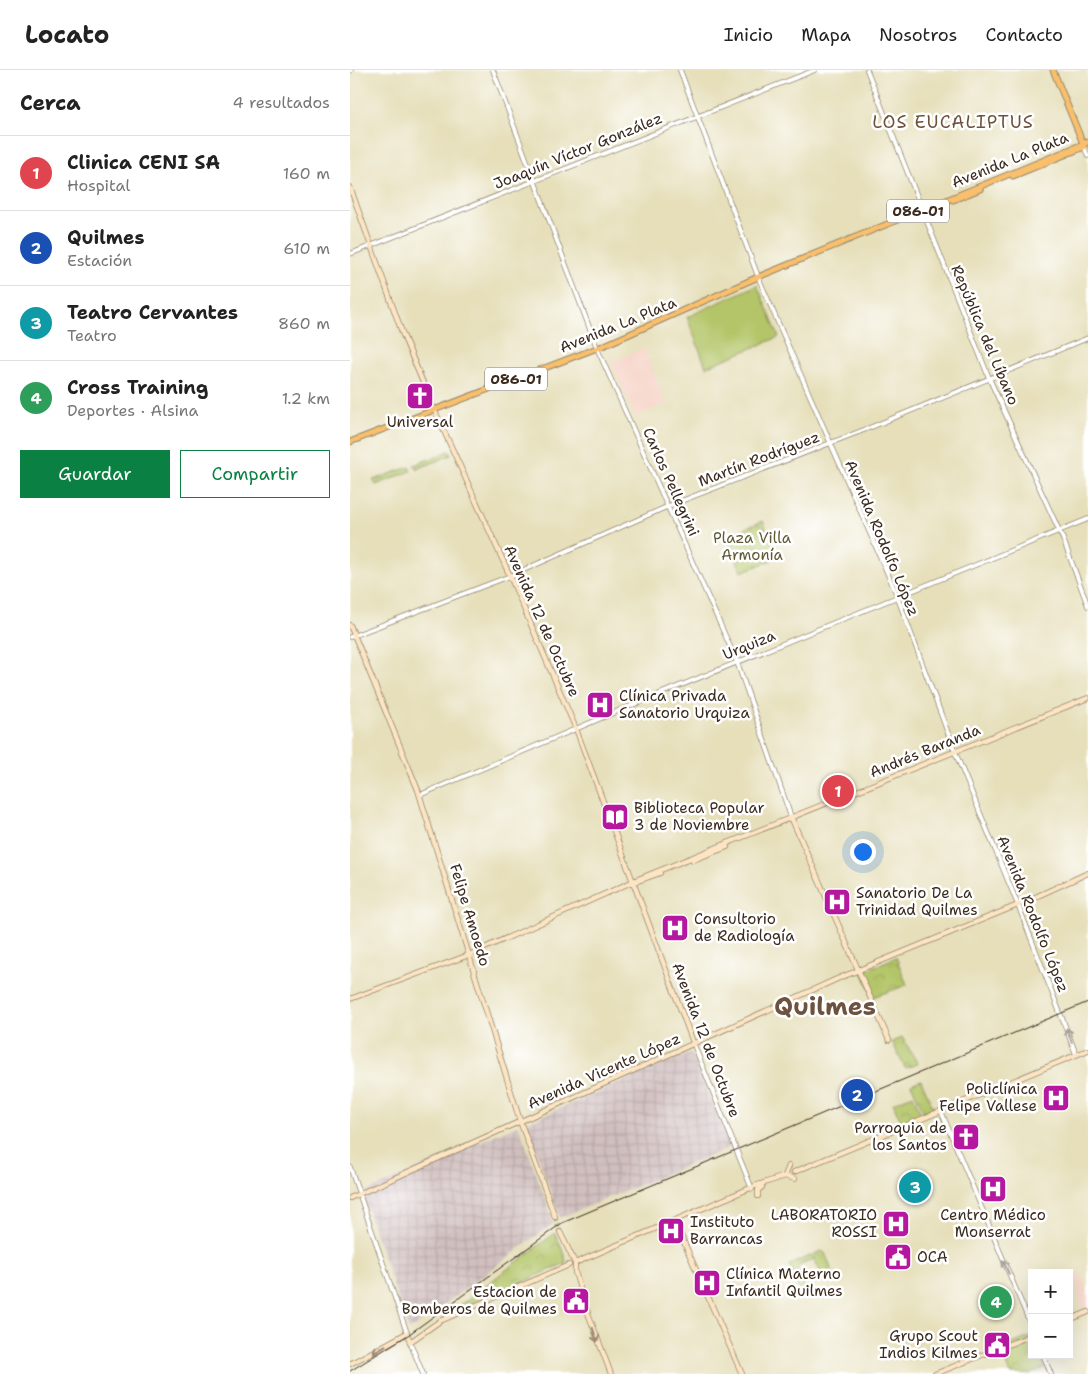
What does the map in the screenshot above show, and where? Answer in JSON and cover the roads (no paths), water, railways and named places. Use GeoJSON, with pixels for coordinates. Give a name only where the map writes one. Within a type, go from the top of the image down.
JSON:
{"type":"FeatureCollection","features":[{"type":"Feature","properties":{"kind":"main road"},"geometry":{"type":"LineString","coordinates":[[1055,70],[1086,144]]}},
{"type":"Feature","properties":{"kind":"main road","name":"Avenida La Plata"},"geometry":{"type":"LineString","coordinates":[[350,442],[597,348],[757,279],[1086,144]]}},
{"type":"Feature","properties":{"kind":"main road","name":"Avenida 12 de Octubre"},"geometry":{"type":"LineString","coordinates":[[350,187],[403,335],[576,729],[694,1045]]}},
{"type":"Feature","properties":{"kind":"main road","name":"Felipe Amoedo"},"geometry":{"type":"LineString","coordinates":[[350,625],[420,794],[520,1121],[555,1217]]}},
{"type":"Feature","properties":{"kind":"main road","name":"Andrés Baranda"},"geometry":{"type":"LineString","coordinates":[[350,999],[469,954],[632,883],[637,883],[792,818],[1088,699]]}},
{"type":"Feature","properties":{"kind":"main road","name":"Carlos Pellegrini"},"geometry":{"type":"LineString","coordinates":[[792,818],[889,1040]]}},
{"type":"Feature","properties":{"kind":"main road","name":"Avenida Vicente López"},"geometry":{"type":"LineString","coordinates":[[350,1198],[858,970],[1018,905],[1088,873]]}},
{"type":"Feature","properties":{"kind":"main road"},"geometry":{"type":"LineString","coordinates":[[794,1172],[1088,1050]]}},
{"type":"Feature","properties":{"kind":"main road"},"geometry":{"type":"LineString","coordinates":[[350,1364],[440,1321],[752,1189],[785,1176],[795,1179],[794,1172],[789,1166],[785,1176]]}},
{"type":"Feature","properties":{"kind":"main road"},"geometry":{"type":"LineString","coordinates":[[752,1189],[758,1196],[759,1188],[765,1184]]}},
{"type":"Feature","properties":{"kind":"main road"},"geometry":{"type":"LineString","coordinates":[[675,1222],[742,1374]]}},
{"type":"Feature","properties":{"kind":"main road"},"geometry":{"type":"LineString","coordinates":[[560,1232],[611,1374]]}},
{"type":"Feature","properties":{"kind":"main road"},"geometry":{"type":"LineString","coordinates":[[1073,1318],[1088,1312]]}},
{"type":"Feature","properties":{"kind":"main road"},"geometry":{"type":"LineString","coordinates":[[935,1374],[1028,1337]]}},
{"type":"Feature","properties":{"kind":"street","name":"Carlos Pellegrini"},"geometry":{"type":"LineString","coordinates":[[493,70],[597,348],[737,662],[792,818]]}},
{"type":"Feature","properties":{"kind":"street","name":"Avenida Rodolfo López"},"geometry":{"type":"LineString","coordinates":[[680,70],[757,279],[897,596],[956,753],[1076,1054]]}},
{"type":"Feature","properties":{"kind":"street","name":"Joaquín Víctor González"},"geometry":{"type":"LineString","coordinates":[[350,254],[814,70]]}},
{"type":"Feature","properties":{"kind":"street","name":"República del Líbano"},"geometry":{"type":"LineString","coordinates":[[867,70],[989,378],[1059,532],[1088,606]]}},
{"type":"Feature","properties":{"kind":"street"},"geometry":{"type":"LineString","coordinates":[[1086,144],[1088,156]]}},
{"type":"Feature","properties":{"kind":"street","name":"Martín Rodríguez"},"geometry":{"type":"LineString","coordinates":[[353,636],[510,576],[668,507],[829,444],[1088,338]]}},
{"type":"Feature","properties":{"kind":"street","name":"Urquiza"},"geometry":{"type":"LineString","coordinates":[[420,794],[897,596],[1088,519]]}},
{"type":"Feature","properties":{"kind":"street","name":"Avenida 12 de Octubre"},"geometry":{"type":"LineString","coordinates":[[694,1045],[752,1189]]}},
{"type":"Feature","properties":{"kind":"street"},"geometry":{"type":"LineString","coordinates":[[941,1111],[1028,1318]]}},
{"type":"Feature","properties":{"kind":"street"},"geometry":{"type":"LineString","coordinates":[[350,1167],[423,1374]]}},
{"type":"Feature","properties":{"kind":"street"},"geometry":{"type":"LineString","coordinates":[[1045,1359],[1051,1374]]}},
{"type":"Feature","properties":{"kind":"tunnel"},"geometry":{"type":"LineString","coordinates":[[555,1217],[560,1232]]}},
{"type":"Feature","properties":{"kind":"railway"},"geometry":{"type":"LineString","coordinates":[[350,1371],[408,1335],[562,1223],[1088,1002]]}},
{"type":"Feature","properties":{"kind":"place","name":"Universal"},"geometry":{"type":"Point","coordinates":[420,396]}},
{"type":"Feature","properties":{"kind":"place","name":"Clínica Privada Sanatorio Urquiza"},"geometry":{"type":"Point","coordinates":[600,705]}},
{"type":"Feature","properties":{"kind":"place","name":"Clinica CENI SA"},"geometry":{"type":"Point","coordinates":[838,791]}},
{"type":"Feature","properties":{"kind":"place","name":"Biblioteca Popular 3 de Noviembre"},"geometry":{"type":"Point","coordinates":[615,817]}},
{"type":"Feature","properties":{"kind":"place","name":"Sanatorio De La Trinidad Quilmes"},"geometry":{"type":"Point","coordinates":[837,902]}},
{"type":"Feature","properties":{"kind":"place","name":"Consultorio de Radiología"},"geometry":{"type":"Point","coordinates":[675,928]}},
{"type":"Feature","properties":{"kind":"place","name":"Quilmes"},"geometry":{"type":"Point","coordinates":[857,1095]}},
{"type":"Feature","properties":{"kind":"place","name":"Policlínica Felipe Vallese"},"geometry":{"type":"Point","coordinates":[1056,1098]}},
{"type":"Feature","properties":{"kind":"place","name":"Parroquia de los Santos"},"geometry":{"type":"Point","coordinates":[966,1137]}},
{"type":"Feature","properties":{"kind":"place","name":"Teatro Cervantes"},"geometry":{"type":"Point","coordinates":[915,1187]}},
{"type":"Feature","properties":{"kind":"place","name":"Centro Médico Monserrat"},"geometry":{"type":"Point","coordinates":[993,1189]}},
{"type":"Feature","properties":{"kind":"place","name":"LABORATORIO ROSSI"},"geometry":{"type":"Point","coordinates":[896,1224]}},
{"type":"Feature","properties":{"kind":"place","name":"Instituto Barrancas"},"geometry":{"type":"Point","coordinates":[671,1231]}},
{"type":"Feature","properties":{"kind":"place","name":"OCA"},"geometry":{"type":"Point","coordinates":[898,1257]}},
{"type":"Feature","properties":{"kind":"place","name":"Clínica Materno Infantil Quilmes"},"geometry":{"type":"Point","coordinates":[707,1283]}},
{"type":"Feature","properties":{"kind":"place","name":"Estacion de Bomberos de Quilmes"},"geometry":{"type":"Point","coordinates":[576,1301]}},
{"type":"Feature","properties":{"kind":"place","name":"Cross Training"},"geometry":{"type":"Point","coordinates":[996,1302]}},
{"type":"Feature","properties":{"kind":"place","name":"Grupo Scout Indios Kilmes"},"geometry":{"type":"Point","coordinates":[997,1345]}},
{"type":"Feature","properties":{"kind":"district","name":"LOS EUCALIPTUS"},"geometry":{"type":"Point","coordinates":[953,122]}},
{"type":"Feature","properties":{"kind":"district","name":"Quilmes"},"geometry":{"type":"Point","coordinates":[825,1006]}},
{"type":"Feature","properties":{"kind":"park label","name":"Plaza Villa Armonía"},"geometry":{"type":"Point","coordinates":[752,546]}}]}
